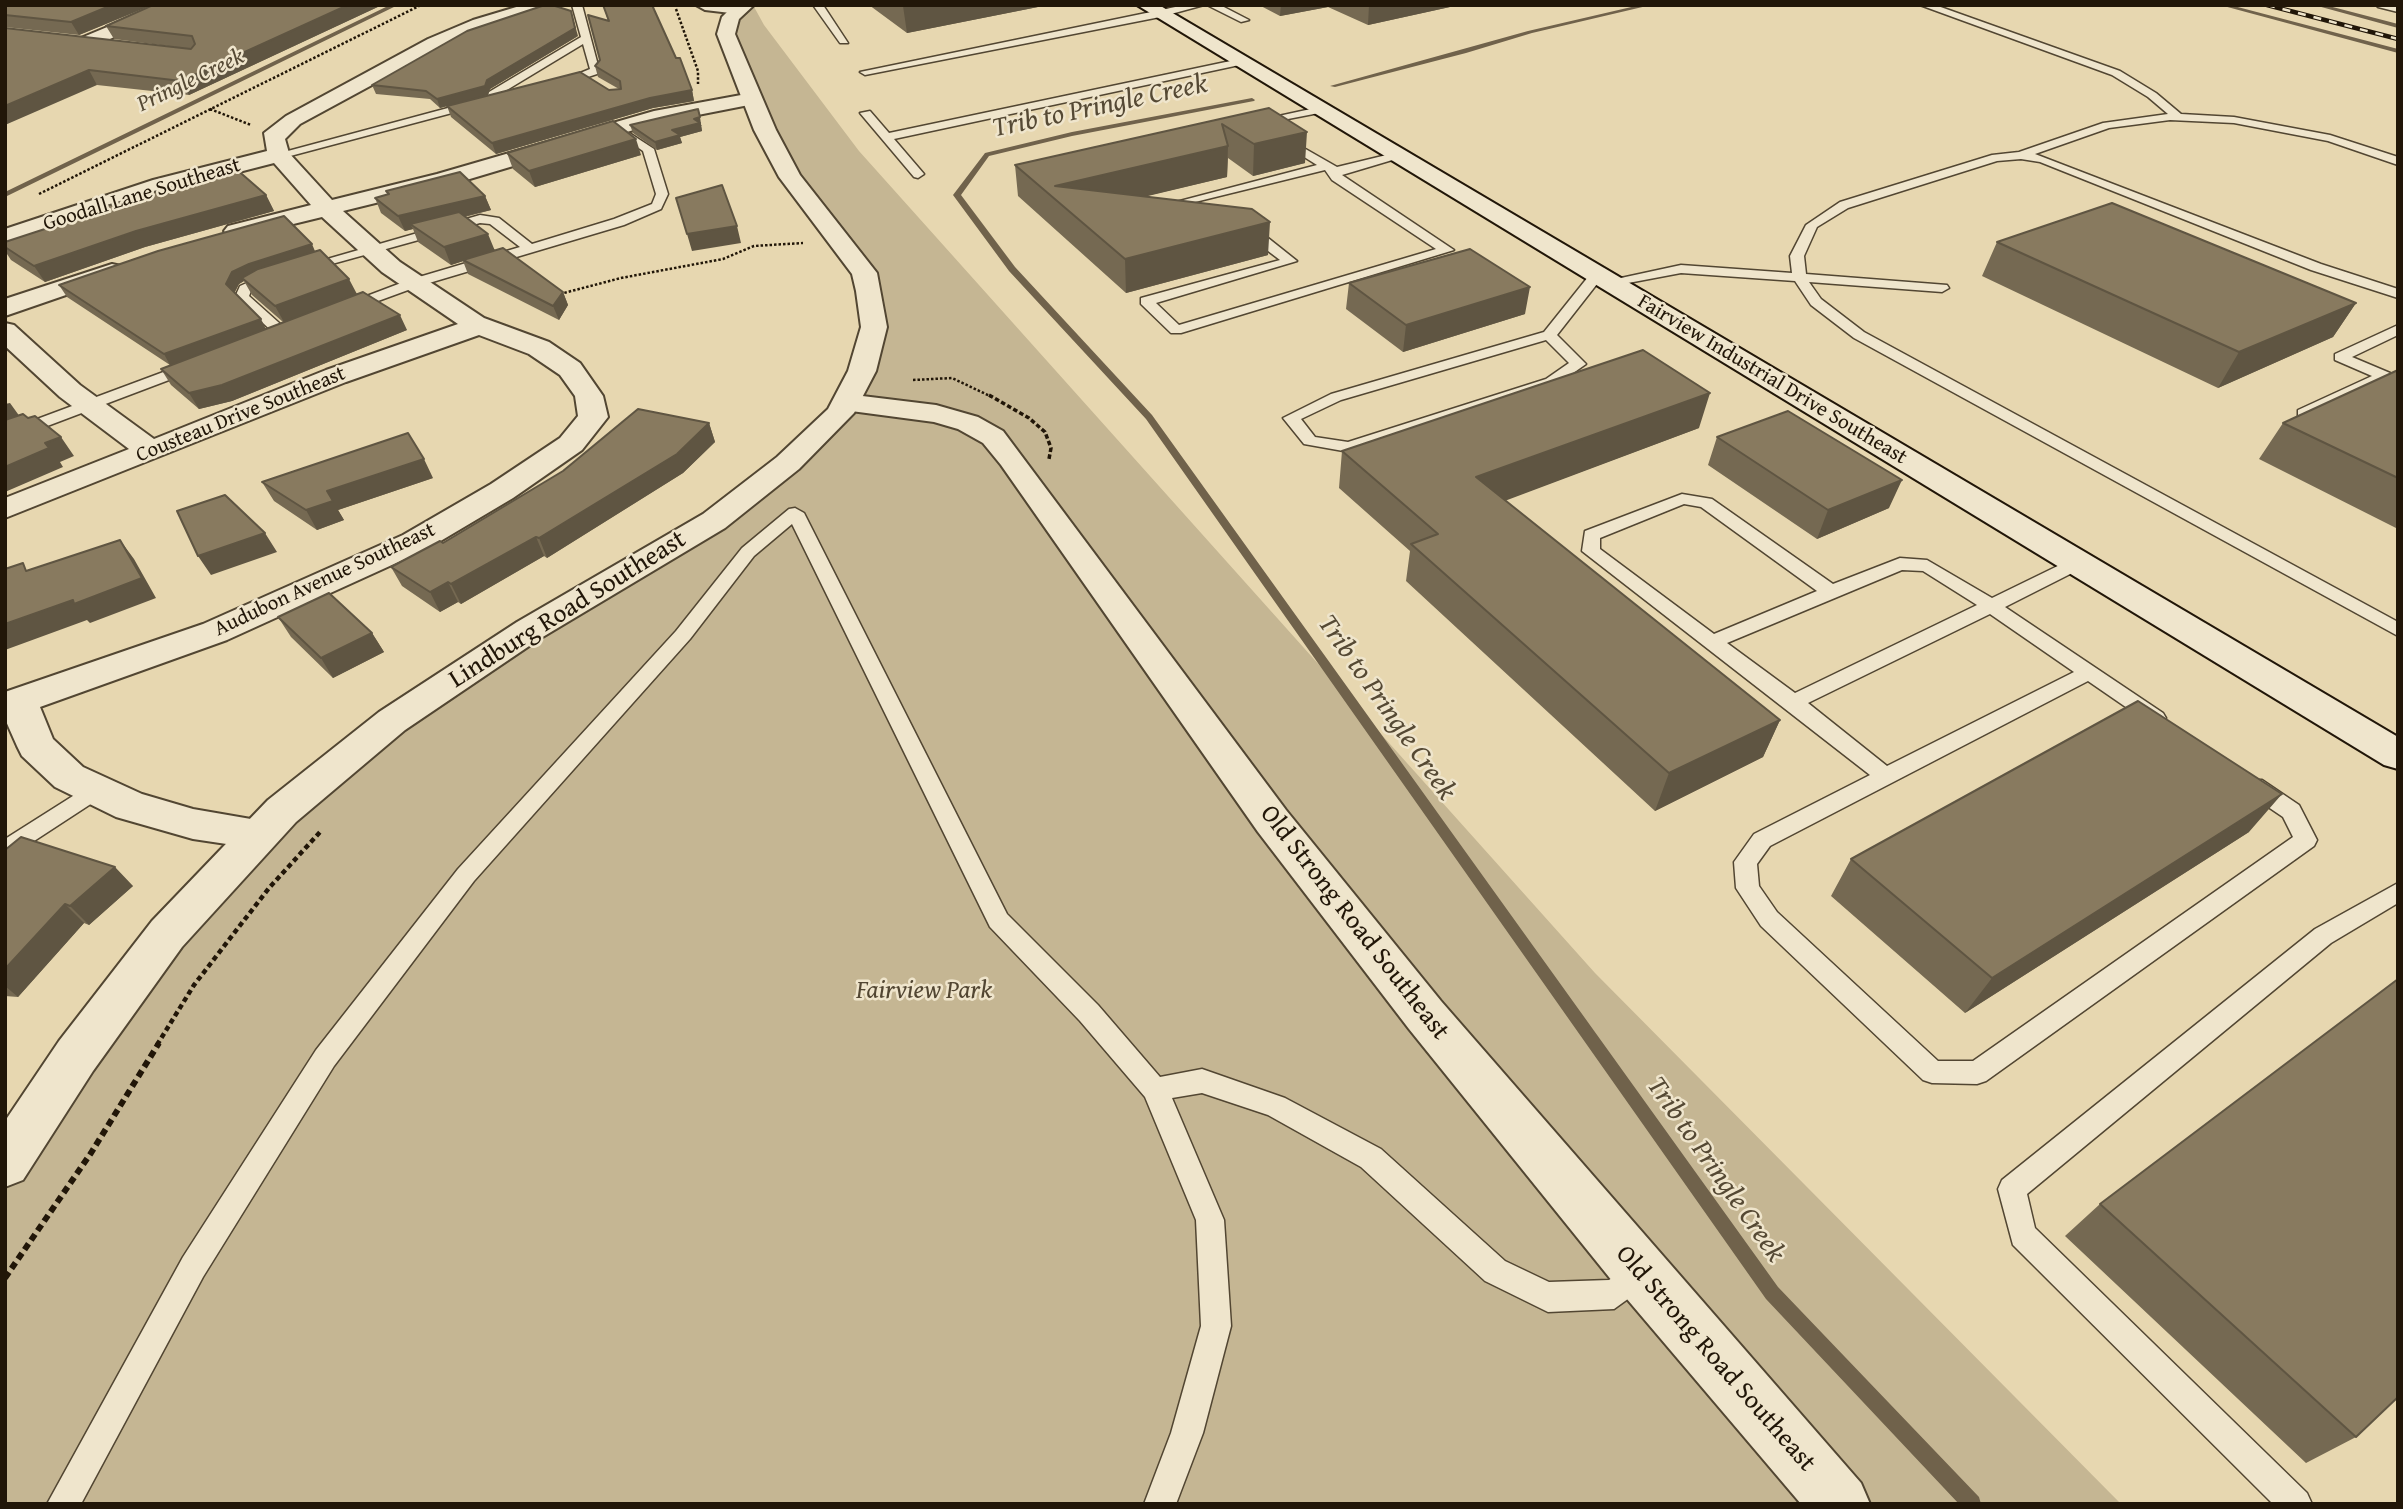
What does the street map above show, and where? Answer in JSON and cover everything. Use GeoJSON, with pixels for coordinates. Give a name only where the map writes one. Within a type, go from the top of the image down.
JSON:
{"type":"FeatureCollection","features":[{"type":"Feature","properties":{"kind":"street"},"geometry":{"type":"LineString","coordinates":[[124,48],[76,43],[176,5]]}},
{"type":"Feature","properties":{"kind":"street"},"geometry":{"type":"LineString","coordinates":[[279,155],[275,133],[293,120],[457,32],[543,5]]}},
{"type":"Feature","properties":{"kind":"street"},"geometry":{"type":"LineString","coordinates":[[705,5],[742,7]]}},
{"type":"Feature","properties":{"kind":"street","name":"Lindburg Road Southeast"},"geometry":{"type":"LineString","coordinates":[[5,1164],[76,1056],[167,934],[260,834],[325,772],[392,721],[529,630],[714,521],[788,463],[840,413],[861,404],[862,371],[874,327],[864,272],[788,174],[752,99],[726,34],[728,23],[742,7]]}},
{"type":"Feature","properties":{"kind":"street","name":"Fairview Industrial Drive Southeast"},"geometry":{"type":"LineString","coordinates":[[1155,11],[2398,755]]}},
{"type":"Feature","properties":{"kind":"street"},"geometry":{"type":"LineString","coordinates":[[211,238],[504,162],[680,111],[752,99]]}},
{"type":"Feature","properties":{"kind":"street","name":"Audubon Avenue Southeast"},"geometry":{"type":"LineString","coordinates":[[13,704],[215,632],[404,547],[502,491],[570,444],[593,417],[589,396],[570,369],[539,348],[479,326],[414,283],[326,208],[279,155]]}},
{"type":"Feature","properties":{"kind":"street","name":"Goodall Lane Southeast"},"geometry":{"type":"LineString","coordinates":[[5,237],[160,185],[279,155]]}},
{"type":"Feature","properties":{"kind":"street"},"geometry":{"type":"LineString","coordinates":[[5,308],[130,264]]}},
{"type":"Feature","properties":{"kind":"street","name":"Cousteau Drive Southeast"},"geometry":{"type":"LineString","coordinates":[[5,509],[336,376],[479,326]]}},
{"type":"Feature","properties":{"kind":"street"},"geometry":{"type":"LineString","coordinates":[[5,331],[89,405],[150,450]]}},
{"type":"Feature","properties":{"kind":"street","name":"Old Strong Road Southeast"},"geometry":{"type":"LineString","coordinates":[[861,404],[936,414],[968,423],[993,438],[1038,496],[1272,821],[1425,1015],[1640,1273],[1840,1504]]}},
{"type":"Feature","properties":{"kind":"street"},"geometry":{"type":"LineString","coordinates":[[13,704],[36,746],[69,777],[130,806],[193,824],[260,834]]}},
{"type":"Feature","properties":{"kind":"lane"},"geometry":{"type":"LineString","coordinates":[[544,87],[592,80],[596,71],[577,5]]}},
{"type":"Feature","properties":{"kind":"lane"},"geometry":{"type":"LineString","coordinates":[[818,5],[844,41]]}},
{"type":"Feature","properties":{"kind":"lane"},"geometry":{"type":"LineString","coordinates":[[865,72],[1155,11],[1199,5]]}},
{"type":"Feature","properties":{"kind":"lane"},"geometry":{"type":"LineString","coordinates":[[1212,5],[1244,20]]}},
{"type":"Feature","properties":{"kind":"lane"},"geometry":{"type":"LineString","coordinates":[[1925,5],[2116,73],[2152,95],[2178,117]]}},
{"type":"Feature","properties":{"kind":"lane"},"geometry":{"type":"LineString","coordinates":[[2382,5],[2398,9]]}},
{"type":"Feature","properties":{"kind":"lane"},"geometry":{"type":"LineString","coordinates":[[478,103],[587,38]]}},
{"type":"Feature","properties":{"kind":"lane"},"geometry":{"type":"LineString","coordinates":[[887,137],[1240,62]]}},
{"type":"Feature","properties":{"kind":"lane"},"geometry":{"type":"LineString","coordinates":[[279,155],[518,93]]}},
{"type":"Feature","properties":{"kind":"lane"},"geometry":{"type":"LineString","coordinates":[[1233,218],[1290,261],[1146,302],[1176,330],[1447,250],[1336,177],[1331,168],[1249,123],[1320,110]]}},
{"type":"Feature","properties":{"kind":"lane"},"geometry":{"type":"LineString","coordinates":[[866,113],[918,174]]}},
{"type":"Feature","properties":{"kind":"lane"},"geometry":{"type":"LineString","coordinates":[[2398,160],[2330,138],[2234,120],[2178,117],[2107,125],[2021,155],[1996,158],[1834,210],[1812,225],[1802,240],[1797,256],[1799,277],[1816,302],[1878,347],[2398,630]]}},
{"type":"Feature","properties":{"kind":"lane"},"geometry":{"type":"LineString","coordinates":[[334,313],[414,283],[639,215],[661,201],[648,149],[617,128]]}},
{"type":"Feature","properties":{"kind":"lane"},"geometry":{"type":"LineString","coordinates":[[1214,220],[1205,220],[1182,202],[1395,155]]}},
{"type":"Feature","properties":{"kind":"lane"},"geometry":{"type":"LineString","coordinates":[[2021,155],[2043,159],[2316,267],[2398,294]]}},
{"type":"Feature","properties":{"kind":"lane"},"geometry":{"type":"LineString","coordinates":[[2101,200],[2126,191]]}},
{"type":"Feature","properties":{"kind":"lane"},"geometry":{"type":"LineString","coordinates":[[283,333],[242,297],[245,289],[261,281],[369,247],[480,219],[494,221],[528,247]]}},
{"type":"Feature","properties":{"kind":"lane"},"geometry":{"type":"LineString","coordinates":[[1549,335],[1578,364],[1551,382],[1349,447],[1310,441],[1291,418],[1336,397],[1549,335],[1604,280],[1681,270],[1942,288]]}},
{"type":"Feature","properties":{"kind":"lane"},"geometry":{"type":"LineString","coordinates":[[2304,413],[2385,376],[2340,357],[2398,329]]}},
{"type":"Feature","properties":{"kind":"lane"},"geometry":{"type":"LineString","coordinates":[[5,437],[208,360]]}},
{"type":"Feature","properties":{"kind":"lane"},"geometry":{"type":"LineString","coordinates":[[1831,592],[1706,503],[1682,499],[1591,535],[1591,551],[1793,702],[1886,777]]}},
{"type":"Feature","properties":{"kind":"lane"},"geometry":{"type":"LineString","coordinates":[[63,1504],[193,1267],[325,1058],[466,875],[683,635],[748,552],[795,513],[873,663],[998,920],[1089,1013],[1155,1090],[1210,1220],[1216,1326],[1187,1433],[1160,1504]]}},
{"type":"Feature","properties":{"kind":"lane"},"geometry":{"type":"LineString","coordinates":[[1712,642],[1900,564],[1927,566],[1991,606],[2179,734]]}},
{"type":"Feature","properties":{"kind":"lane"},"geometry":{"type":"LineString","coordinates":[[1793,702],[2078,564]]}},
{"type":"Feature","properties":{"kind":"lane"},"geometry":{"type":"LineString","coordinates":[[2089,672],[1762,840],[1745,862],[1748,888],[1769,919],[1932,1072],[1977,1073],[2306,840],[2291,811],[2235,772]]}},
{"type":"Feature","properties":{"kind":"lane"},"geometry":{"type":"LineString","coordinates":[[5,851],[96,790]]}},
{"type":"Feature","properties":{"kind":"lane"},"geometry":{"type":"LineString","coordinates":[[2296,1504],[2023,1235],[2012,1189],[2323,936],[2398,892]]}},
{"type":"Feature","properties":{"kind":"lane"},"geometry":{"type":"LineString","coordinates":[[1155,1090],[1202,1081],[1276,1105],[1371,1158],[1495,1271],[1548,1297],[1614,1294],[1640,1273]]}},
{"type":"Feature","properties":{"kind":"path"},"geometry":{"type":"LineString","coordinates":[[39,226],[27,211],[31,200],[38,195],[421,5]]}},
{"type":"Feature","properties":{"kind":"path"},"geometry":{"type":"LineString","coordinates":[[675,5],[702,90]]}},
{"type":"Feature","properties":{"kind":"path"},"geometry":{"type":"LineString","coordinates":[[209,109],[245,121],[255,130]]}},
{"type":"Feature","properties":{"kind":"path"},"geometry":{"type":"LineString","coordinates":[[555,296],[632,276],[723,260],[760,244],[797,242],[808,247]]}},
{"type":"Feature","properties":{"kind":"path"},"geometry":{"type":"LineString","coordinates":[[861,404],[912,380],[952,378],[974,386],[1028,418],[1045,432],[1051,448],[1038,496]]}},
{"type":"Feature","properties":{"kind":"path"},"geometry":{"type":"LineString","coordinates":[[5,1278],[91,1153],[194,985],[269,888],[322,829]]}},
{"type":"Feature","properties":{"kind":"green space","name":"Fairview Park"},"geometry":{"type":"Polygon","coordinates":[[[753,5],[764,25],[859,151],[1595,973],[2121,1504],[5,1504],[5,1164],[282,811],[788,463],[862,371],[869,291],[790,177],[726,29],[753,5]]]}},
{"type":"Feature","properties":{"kind":"building"},"geometry":{"type":"Polygon","coordinates":[[[5,5],[112,5],[71,22],[5,15],[5,5]]]}},
{"type":"Feature","properties":{"kind":"building"},"geometry":{"type":"Polygon","coordinates":[[[153,5],[348,5],[181,81],[89,70],[5,106],[5,28],[191,49],[195,44],[192,36],[106,26],[153,5]]]}},
{"type":"Feature","properties":{"kind":"building"},"geometry":{"type":"Polygon","coordinates":[[[545,5],[571,11],[575,28],[487,80],[485,86],[437,99],[426,91],[372,85],[467,31],[545,5]]]}},
{"type":"Feature","properties":{"kind":"building"},"geometry":{"type":"Polygon","coordinates":[[[603,5],[652,5],[676,58],[680,58],[692,90],[650,98],[492,143],[447,106],[580,72],[609,90],[621,89],[620,81],[595,66],[600,60],[588,15],[609,21],[603,5]]]}},
{"type":"Feature","properties":{"kind":"building"},"geometry":{"type":"Polygon","coordinates":[[[1269,108],[1307,132],[1254,144],[1222,124],[1228,146],[1055,186],[1252,209],[1270,222],[1125,259],[1015,165],[1269,108]]]}},
{"type":"Feature","properties":{"kind":"building"},"geometry":{"type":"Polygon","coordinates":[[[698,109],[700,117],[694,119],[700,123],[672,130],[680,135],[655,142],[630,125],[698,109]]]}},
{"type":"Feature","properties":{"kind":"building"},"geometry":{"type":"Polygon","coordinates":[[[613,121],[636,139],[529,171],[507,153],[613,121]]]}},
{"type":"Feature","properties":{"kind":"building"},"geometry":{"type":"Polygon","coordinates":[[[235,168],[266,195],[136,231],[34,266],[5,247],[5,242],[97,212],[93,210],[235,168]]]}},
{"type":"Feature","properties":{"kind":"building"},"geometry":{"type":"Polygon","coordinates":[[[460,172],[485,196],[398,216],[375,198],[389,194],[386,191],[460,172]]]}},
{"type":"Feature","properties":{"kind":"building"},"geometry":{"type":"Polygon","coordinates":[[[722,185],[737,226],[687,234],[676,198],[722,185]]]}},
{"type":"Feature","properties":{"kind":"building"},"geometry":{"type":"Polygon","coordinates":[[[2112,203],[2356,303],[2239,352],[1997,242],[2112,203]]]}},
{"type":"Feature","properties":{"kind":"building"},"geometry":{"type":"Polygon","coordinates":[[[459,212],[488,234],[444,247],[410,224],[459,212]]]}},
{"type":"Feature","properties":{"kind":"building"},"geometry":{"type":"Polygon","coordinates":[[[284,216],[312,244],[249,264],[232,272],[226,284],[261,319],[164,354],[59,285],[158,251],[284,216]]]}},
{"type":"Feature","properties":{"kind":"building"},"geometry":{"type":"Polygon","coordinates":[[[503,248],[563,292],[553,306],[463,260],[503,248]]]}},
{"type":"Feature","properties":{"kind":"building"},"geometry":{"type":"Polygon","coordinates":[[[1470,249],[1530,287],[1406,325],[1349,283],[1470,249]]]}},
{"type":"Feature","properties":{"kind":"building"},"geometry":{"type":"Polygon","coordinates":[[[320,250],[349,279],[275,306],[242,278],[258,269],[320,250]]]}},
{"type":"Feature","properties":{"kind":"building"},"geometry":{"type":"Polygon","coordinates":[[[363,292],[400,315],[222,385],[189,393],[161,369],[363,292]]]}},
{"type":"Feature","properties":{"kind":"building"},"geometry":{"type":"Polygon","coordinates":[[[1643,350],[1710,393],[1476,477],[1780,720],[1669,773],[1411,544],[1438,534],[1342,451],[1643,350]]]}},
{"type":"Feature","properties":{"kind":"building"},"geometry":{"type":"Polygon","coordinates":[[[2398,370],[2398,478],[2283,423],[2398,370]]]}},
{"type":"Feature","properties":{"kind":"building"},"geometry":{"type":"Polygon","coordinates":[[[638,409],[709,423],[677,454],[539,538],[536,537],[451,584],[448,582],[430,592],[391,567],[440,541],[443,543],[563,471],[638,409]]]}},
{"type":"Feature","properties":{"kind":"building"},"geometry":{"type":"Polygon","coordinates":[[[1788,411],[1902,480],[1828,510],[1717,437],[1788,411]]]}},
{"type":"Feature","properties":{"kind":"building"},"geometry":{"type":"Polygon","coordinates":[[[23,414],[28,418],[35,416],[61,437],[45,443],[49,448],[5,467],[5,420],[23,414]]]}},
{"type":"Feature","properties":{"kind":"building"},"geometry":{"type":"Polygon","coordinates":[[[408,433],[424,459],[327,491],[333,501],[306,510],[262,482],[408,433]]]}},
{"type":"Feature","properties":{"kind":"building"},"geometry":{"type":"Polygon","coordinates":[[[225,495],[265,533],[198,556],[177,511],[225,495]]]}},
{"type":"Feature","properties":{"kind":"building"},"geometry":{"type":"Polygon","coordinates":[[[120,540],[142,578],[74,604],[73,600],[5,624],[5,569],[23,563],[26,571],[120,540]]]}},
{"type":"Feature","properties":{"kind":"building"},"geometry":{"type":"Polygon","coordinates":[[[329,593],[372,633],[321,658],[278,617],[329,593]]]}},
{"type":"Feature","properties":{"kind":"building"},"geometry":{"type":"Polygon","coordinates":[[[2138,701],[2282,794],[1992,978],[1851,859],[2138,701]]]}},
{"type":"Feature","properties":{"kind":"building"},"geometry":{"type":"Polygon","coordinates":[[[21,837],[115,867],[70,906],[65,904],[5,969],[5,850],[21,837]]]}},
{"type":"Feature","properties":{"kind":"building"},"geometry":{"type":"Polygon","coordinates":[[[2398,979],[2398,1397],[2356,1437],[2100,1204],[2398,979]]]}},
{"type":"Feature","properties":{"kind":"waterway","name":"Pringle Creek"},"geometry":{"type":"LineString","coordinates":[[5,195],[395,5]]}},
{"type":"Feature","properties":{"kind":"waterway","name":"Trib to Pringle Creek"},"geometry":{"type":"LineString","coordinates":[[1333,86],[1530,32],[1648,5]]}},
{"type":"Feature","properties":{"kind":"waterway","name":"Trib to Pringle Creek"},"geometry":{"type":"LineString","coordinates":[[2223,5],[2398,51]]}},
{"type":"Feature","properties":{"kind":"waterway","name":"Trib to Pringle Creek"},"geometry":{"type":"LineString","coordinates":[[2317,5],[2398,26]]}},
{"type":"Feature","properties":{"kind":"waterway","name":"Trib to Pringle Creek"},"geometry":{"type":"LineString","coordinates":[[1252,100],[1072,134],[987,154],[957,195],[1012,269],[1149,417],[1772,1293],[1972,1504]]}},
{"type":"Feature","properties":{"kind":"railway"},"geometry":{"type":"LineString","coordinates":[[2267,5],[2398,39]]}}]}
